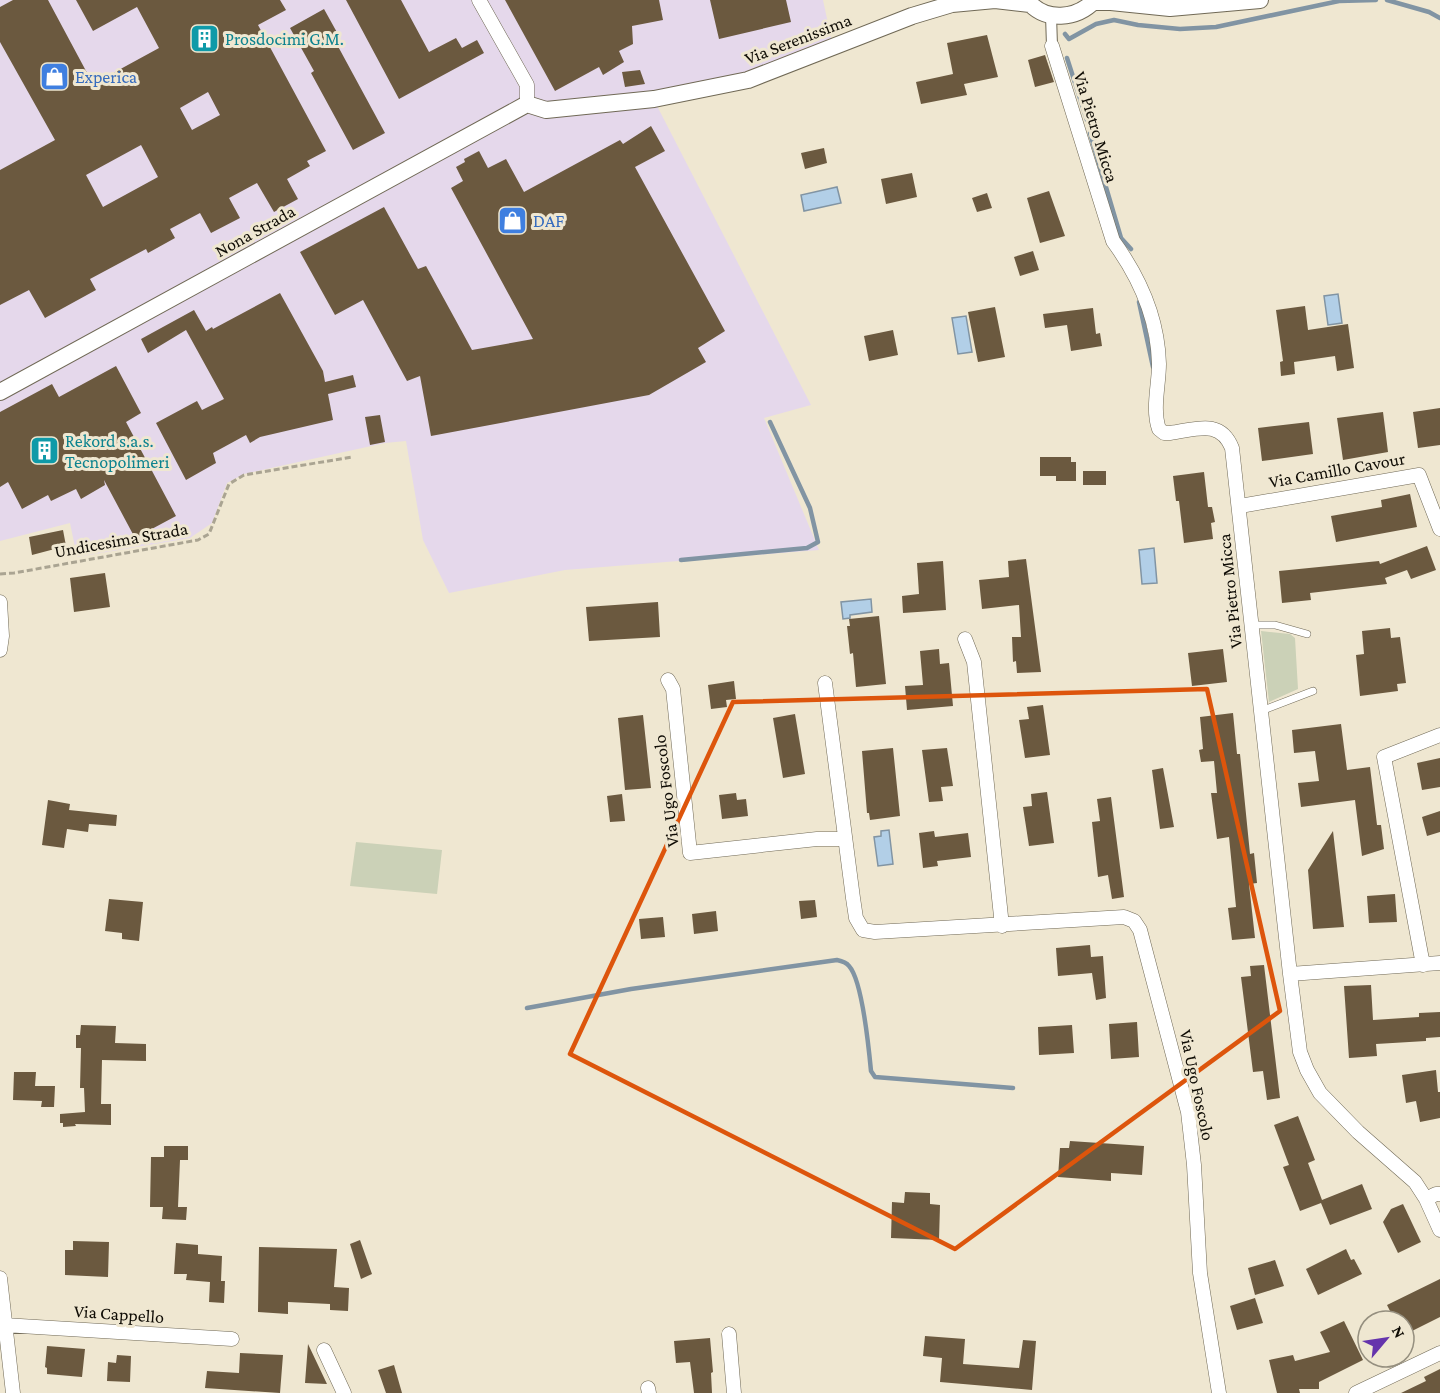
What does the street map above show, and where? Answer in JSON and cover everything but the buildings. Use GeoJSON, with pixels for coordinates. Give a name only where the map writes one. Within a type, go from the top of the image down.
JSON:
{"type":"FeatureCollection","features":[{"type":"Feature","properties":{"kind":"street"},"geometry":{"type":"LineString","coordinates":[[479,0],[526,85],[527,104]]}},
{"type":"Feature","properties":{"kind":"street","name":"Via Serenissima"},"geometry":{"type":"LineString","coordinates":[[527,104],[546,110],[654,99],[748,80],[912,16],[956,2],[995,0],[1028,2],[1051,15]]}},
{"type":"Feature","properties":{"kind":"street"},"geometry":{"type":"LineString","coordinates":[[1180,0],[1197,6]]}},
{"type":"Feature","properties":{"kind":"street"},"geometry":{"type":"LineString","coordinates":[[1051,15],[1074,14],[1095,1],[1170,8],[1260,0]]}},
{"type":"Feature","properties":{"kind":"street","name":"Via Pietro Micca"},"geometry":{"type":"LineString","coordinates":[[1051,15],[1052,46],[1113,241],[1131,266],[1149,307],[1157,338],[1159,366],[1156,407],[1159,429],[1164,433],[1216,429],[1224,433],[1232,448],[1300,1052],[1320,1093],[1358,1132],[1414,1182],[1426,1199],[1440,1230]]}},
{"type":"Feature","properties":{"kind":"street","name":"Nona Strada"},"geometry":{"type":"LineString","coordinates":[[0,392],[527,104]]}},
{"type":"Feature","properties":{"kind":"street","name":"Via Camillo Cavour"},"geometry":{"type":"LineString","coordinates":[[1240,506],[1419,475],[1440,529]]}},
{"type":"Feature","properties":{"kind":"street"},"geometry":{"type":"LineString","coordinates":[[0,602],[2,636],[0,651]]}},
{"type":"Feature","properties":{"kind":"street"},"geometry":{"type":"LineString","coordinates":[[965,639],[974,662],[1002,926]]}},
{"type":"Feature","properties":{"kind":"street","name":"Via Ugo Foscolo"},"geometry":{"type":"LineString","coordinates":[[668,680],[673,688],[690,853],[818,839],[844,839]]}},
{"type":"Feature","properties":{"kind":"street","name":"Via Ugo Foscolo"},"geometry":{"type":"LineString","coordinates":[[825,683],[856,918],[863,930],[875,932],[1002,926],[1124,917],[1134,921],[1140,930],[1188,1112],[1194,1165],[1200,1273],[1219,1393]]}},
{"type":"Feature","properties":{"kind":"street"},"geometry":{"type":"LineString","coordinates":[[1423,965],[1384,757],[1440,735]]}},
{"type":"Feature","properties":{"kind":"street"},"geometry":{"type":"LineString","coordinates":[[1290,974],[1440,963]]}},
{"type":"Feature","properties":{"kind":"street"},"geometry":{"type":"LineString","coordinates":[[1426,1199],[1440,1194]]}},
{"type":"Feature","properties":{"kind":"street"},"geometry":{"type":"LineString","coordinates":[[0,1278],[13,1393]]}},
{"type":"Feature","properties":{"kind":"street","name":"Via Cappello"},"geometry":{"type":"LineString","coordinates":[[4,1325],[232,1339]]}},
{"type":"Feature","properties":{"kind":"street"},"geometry":{"type":"LineString","coordinates":[[729,1334],[734,1393]]}},
{"type":"Feature","properties":{"kind":"street"},"geometry":{"type":"LineString","coordinates":[[324,1350],[344,1393]]}},
{"type":"Feature","properties":{"kind":"street"},"geometry":{"type":"LineString","coordinates":[[1356,1393],[1440,1353]]}},
{"type":"Feature","properties":{"kind":"lane"},"geometry":{"type":"LineString","coordinates":[[1252,625],[1275,626],[1307,634]]}},
{"type":"Feature","properties":{"kind":"lane"},"geometry":{"type":"LineString","coordinates":[[1260,711],[1313,691]]}},
{"type":"Feature","properties":{"kind":"path","name":"Undicesima Strada"},"geometry":{"type":"LineString","coordinates":[[0,574],[198,540],[209,534],[229,484],[244,475],[352,457]]}},
{"type":"Feature","properties":{"kind":"highlighted area"},"geometry":{"type":"Polygon","coordinates":[[[1207,689],[1280,1011],[955,1249],[570,1054],[733,702],[1207,689]]]}},
{"type":"Feature","properties":{"kind":"shaded area"},"geometry":{"type":"Polygon","coordinates":[[[0,0],[823,0],[833,47],[655,102],[811,405],[764,418],[819,550],[565,570],[449,593],[423,540],[406,441],[385,443],[244,474],[227,483],[212,523],[190,538],[77,557],[70,523],[0,541],[0,0]]]}},
{"type":"Feature","properties":{"kind":"green space"},"geometry":{"type":"Polygon","coordinates":[[[1261,631],[1290,634],[1295,638],[1298,689],[1269,702],[1261,631]]]}},
{"type":"Feature","properties":{"kind":"green space"},"geometry":{"type":"Polygon","coordinates":[[[356,842],[442,850],[437,894],[350,886],[356,842]]]}},
{"type":"Feature","properties":{"kind":"water"},"geometry":{"type":"Polygon","coordinates":[[[837,187],[841,203],[804,211],[801,195],[837,187]]]}},
{"type":"Feature","properties":{"kind":"water"},"geometry":{"type":"Polygon","coordinates":[[[1338,294],[1342,323],[1328,325],[1324,296],[1338,294]]]}},
{"type":"Feature","properties":{"kind":"water"},"geometry":{"type":"Polygon","coordinates":[[[966,316],[972,352],[958,354],[952,318],[966,316]]]}},
{"type":"Feature","properties":{"kind":"water"},"geometry":{"type":"Polygon","coordinates":[[[1154,548],[1157,583],[1142,584],[1139,550],[1154,548]]]}},
{"type":"Feature","properties":{"kind":"water"},"geometry":{"type":"Polygon","coordinates":[[[871,599],[872,612],[850,615],[850,618],[843,619],[841,602],[871,599]]]}},
{"type":"Feature","properties":{"kind":"water"},"geometry":{"type":"Polygon","coordinates":[[[889,830],[893,864],[878,866],[874,837],[881,836],[881,831],[889,830]]]}},
{"type":"Feature","properties":{"kind":"waterway"},"geometry":{"type":"LineString","coordinates":[[1065,34],[1069,39],[1096,24],[1114,20],[1180,29],[1216,27],[1339,1],[1376,0]]}},
{"type":"Feature","properties":{"kind":"waterway"},"geometry":{"type":"LineString","coordinates":[[1387,0],[1429,12],[1440,18]]}},
{"type":"Feature","properties":{"kind":"waterway"},"geometry":{"type":"LineString","coordinates":[[1067,58],[1087,120]]}},
{"type":"Feature","properties":{"kind":"waterway"},"geometry":{"type":"LineString","coordinates":[[1090,133],[1121,238],[1131,249]]}},
{"type":"Feature","properties":{"kind":"waterway"},"geometry":{"type":"LineString","coordinates":[[1139,302],[1153,367]]}},
{"type":"Feature","properties":{"kind":"waterway"},"geometry":{"type":"LineString","coordinates":[[681,560],[807,548],[818,542],[810,508],[770,422]]}},
{"type":"Feature","properties":{"kind":"waterway"},"geometry":{"type":"LineString","coordinates":[[527,1008],[631,989],[837,960],[849,966],[858,985],[871,1071],[875,1077],[1013,1088]]}},
{"type":"Feature","properties":{"kind":"place","name":"Prosdocimi G.M."},"geometry":{"type":"Point","coordinates":[204,39]}},
{"type":"Feature","properties":{"kind":"place","name":"Experica"},"geometry":{"type":"Point","coordinates":[54,77]}},
{"type":"Feature","properties":{"kind":"place","name":"DAF"},"geometry":{"type":"Point","coordinates":[512,221]}},
{"type":"Feature","properties":{"kind":"place","name":"Rekord s.a.s. Tecnopolimeri"},"geometry":{"type":"Point","coordinates":[44,451]}}]}
